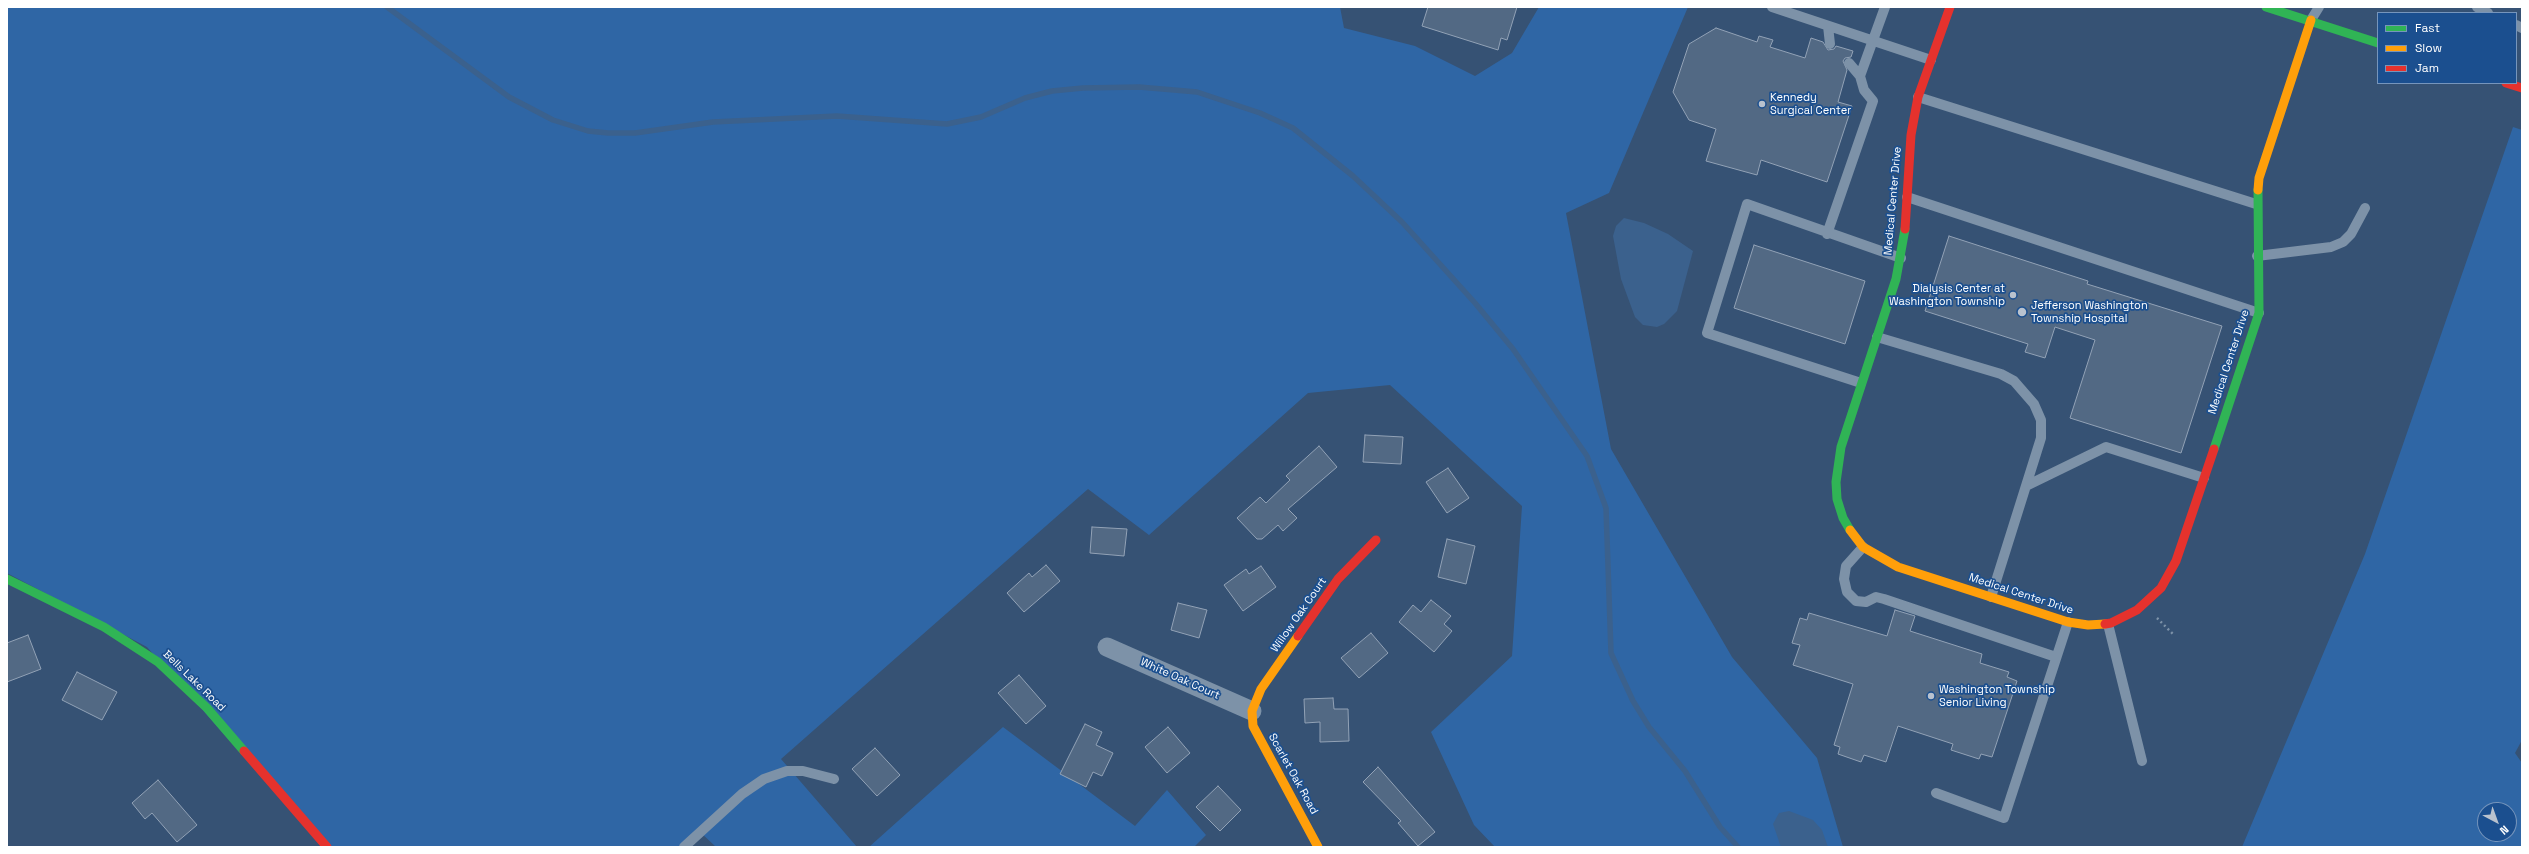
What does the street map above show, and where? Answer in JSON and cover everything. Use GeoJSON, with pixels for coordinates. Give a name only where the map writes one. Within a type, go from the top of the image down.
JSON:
{"type":"FeatureCollection","features":[{"type":"Feature","properties":{"kind":"street","name":"Medical Center Drive"},"geometry":{"type":"LineString","coordinates":[[1950,7],[1918,97],[1911,135],[1907,197],[1900,258],[1877,338],[1841,447],[1836,482],[1843,518],[1863,547],[1898,568],[2068,622],[2088,625],[2108,624],[2137,610],[2162,588],[2176,561],[2259,313],[2256,204],[2262,165],[2311,20]]}},
{"type":"Feature","properties":{"kind":"street"},"geometry":{"type":"LineString","coordinates":[[2266,7],[2311,20],[2377,43]]}},
{"type":"Feature","properties":{"kind":"street"},"geometry":{"type":"LineString","coordinates":[[2509,84],[2522,88]]}},
{"type":"Feature","properties":{"kind":"street","name":"Willow Oak Court"},"geometry":{"type":"LineString","coordinates":[[1252,711],[1261,689],[1338,580],[1376,540]]}},
{"type":"Feature","properties":{"kind":"street","name":"Bells Lake Road"},"geometry":{"type":"LineString","coordinates":[[7,579],[104,627],[158,662],[207,708],[327,847]]}},
{"type":"Feature","properties":{"kind":"street","name":"White Oak Court"},"geometry":{"type":"LineString","coordinates":[[1108,647],[1252,711]]}},
{"type":"Feature","properties":{"kind":"street","name":"Scarlet Oak Road"},"geometry":{"type":"LineString","coordinates":[[1252,711],[1253,726],[1260,742],[1318,847]]}},
{"type":"Feature","properties":{"kind":"lane"},"geometry":{"type":"LineString","coordinates":[[1772,7],[1931,60]]}},
{"type":"Feature","properties":{"kind":"lane"},"geometry":{"type":"LineString","coordinates":[[1860,76],[1885,7]]}},
{"type":"Feature","properties":{"kind":"lane"},"geometry":{"type":"LineString","coordinates":[[2310,7],[2311,20]]}},
{"type":"Feature","properties":{"kind":"lane"},"geometry":{"type":"LineString","coordinates":[[2311,20],[2319,7]]}},
{"type":"Feature","properties":{"kind":"lane"},"geometry":{"type":"LineString","coordinates":[[2477,7],[2486,12]]}},
{"type":"Feature","properties":{"kind":"lane"},"geometry":{"type":"LineString","coordinates":[[1828,26],[1830,44]]}},
{"type":"Feature","properties":{"kind":"lane"},"geometry":{"type":"LineString","coordinates":[[1827,234],[1873,102],[1864,90],[1860,76],[1849,63]]}},
{"type":"Feature","properties":{"kind":"lane"},"geometry":{"type":"LineString","coordinates":[[1918,97],[2256,204]]}},
{"type":"Feature","properties":{"kind":"lane"},"geometry":{"type":"LineString","coordinates":[[1907,197],[2259,313]]}},
{"type":"Feature","properties":{"kind":"lane"},"geometry":{"type":"LineString","coordinates":[[1862,383],[1706,332],[1747,204],[1827,234],[1900,258]]}},
{"type":"Feature","properties":{"kind":"lane"},"geometry":{"type":"LineString","coordinates":[[2257,256],[2337,244],[2351,234],[2365,208]]}},
{"type":"Feature","properties":{"kind":"lane"},"geometry":{"type":"LineString","coordinates":[[1877,338],[2001,374],[2014,381],[2034,404],[2041,420],[2041,438],[2028,485],[1991,597]]}},
{"type":"Feature","properties":{"kind":"lane"},"geometry":{"type":"LineString","coordinates":[[2028,485],[2106,447],[2204,478]]}},
{"type":"Feature","properties":{"kind":"lane"},"geometry":{"type":"LineString","coordinates":[[1863,547],[1846,566],[1844,579],[1847,592],[1856,601],[1866,602],[1876,597],[1884,599],[2056,657]]}},
{"type":"Feature","properties":{"kind":"lane"},"geometry":{"type":"LineString","coordinates":[[1936,793],[2004,818],[2068,622]]}},
{"type":"Feature","properties":{"kind":"lane"},"geometry":{"type":"LineString","coordinates":[[2108,624],[2142,761]]}},
{"type":"Feature","properties":{"kind":"lane"},"geometry":{"type":"LineString","coordinates":[[684,847],[742,794],[764,779],[787,771],[803,771],[834,780]]}},
{"type":"Feature","properties":{"kind":"path"},"geometry":{"type":"LineString","coordinates":[[2157,618],[2173,634]]}},
{"type":"Feature","properties":{"kind":"shaded area"},"geometry":{"type":"Polygon","coordinates":[[[7,7],[1340,7],[1344,28],[1415,46],[1475,76],[1512,53],[1539,7],[1688,7],[1609,193],[1566,213],[1611,449],[1732,657],[1817,758],[1843,847],[1495,847],[1474,825],[1431,732],[1512,656],[1522,506],[1390,385],[1308,393],[1149,535],[1088,489],[781,759],[857,847],[716,847],[699,831],[681,847],[324,847],[147,647],[7,573],[7,7]]]}},
{"type":"Feature","properties":{"kind":"shaded area"},"geometry":{"type":"Polygon","coordinates":[[[2513,127],[2522,130],[2522,740],[2515,753],[2522,763],[2522,847],[2242,847],[2365,554],[2513,127]]]}},
{"type":"Feature","properties":{"kind":"shaded area"},"geometry":{"type":"Polygon","coordinates":[[[1624,218],[1644,223],[1668,234],[1693,251],[1677,311],[1664,324],[1657,327],[1643,325],[1635,317],[1621,279],[1613,236],[1616,226],[1624,218]]]}},
{"type":"Feature","properties":{"kind":"shaded area"},"geometry":{"type":"Polygon","coordinates":[[[1003,727],[1135,826],[1167,790],[1206,835],[1194,847],[869,847],[1003,727]]]}},
{"type":"Feature","properties":{"kind":"shaded area"},"geometry":{"type":"Polygon","coordinates":[[[1789,811],[1813,820],[1822,830],[1828,847],[1781,847],[1773,824],[1779,813],[1789,811]]]}},
{"type":"Feature","properties":{"kind":"building"},"geometry":{"type":"Polygon","coordinates":[[[1428,7],[1517,7],[1507,40],[1501,38],[1498,50],[1422,26],[1428,7]]]}},
{"type":"Feature","properties":{"kind":"building","name":"Kennedy Surgical Center"},"geometry":{"type":"Polygon","coordinates":[[[1716,28],[1757,42],[1759,36],[1773,40],[1770,47],[1805,58],[1811,38],[1823,42],[1828,50],[1834,49],[1836,46],[1853,51],[1851,57],[1845,58],[1843,61],[1847,70],[1838,102],[1852,106],[1827,182],[1761,160],[1757,175],[1706,161],[1716,129],[1689,120],[1673,92],[1689,44],[1716,28]]]}},
{"type":"Feature","properties":{"kind":"building"},"geometry":{"type":"Polygon","coordinates":[[[1949,236],[2088,281],[2087,284],[2222,326],[2181,453],[2070,418],[2095,340],[2055,327],[2045,358],[2025,352],[2028,344],[1925,311],[1949,236]]]}},
{"type":"Feature","properties":{"kind":"building"},"geometry":{"type":"Polygon","coordinates":[[[1754,245],[1865,281],[1845,344],[1734,308],[1754,245]]]}},
{"type":"Feature","properties":{"kind":"building"},"geometry":{"type":"Polygon","coordinates":[[[1365,435],[1403,437],[1401,464],[1363,462],[1365,435]]]}},
{"type":"Feature","properties":{"kind":"building"},"geometry":{"type":"Polygon","coordinates":[[[1319,446],[1337,467],[1288,509],[1297,518],[1283,531],[1278,525],[1262,539],[1257,539],[1237,518],[1260,497],[1266,503],[1290,480],[1286,476],[1319,446]]]}},
{"type":"Feature","properties":{"kind":"building"},"geometry":{"type":"Polygon","coordinates":[[[1448,468],[1469,498],[1447,513],[1426,482],[1448,468]]]}},
{"type":"Feature","properties":{"kind":"building"},"geometry":{"type":"Polygon","coordinates":[[[1092,527],[1127,529],[1124,556],[1090,553],[1092,527]]]}},
{"type":"Feature","properties":{"kind":"building"},"geometry":{"type":"Polygon","coordinates":[[[1447,539],[1475,546],[1466,584],[1438,577],[1447,539]]]}},
{"type":"Feature","properties":{"kind":"building"},"geometry":{"type":"Polygon","coordinates":[[[1046,565],[1060,581],[1024,612],[1007,593],[1029,573],[1032,577],[1046,565]]]}},
{"type":"Feature","properties":{"kind":"building"},"geometry":{"type":"Polygon","coordinates":[[[1261,566],[1276,587],[1243,611],[1224,585],[1246,569],[1249,574],[1261,566]]]}},
{"type":"Feature","properties":{"kind":"building"},"geometry":{"type":"Polygon","coordinates":[[[1431,600],[1451,616],[1444,624],[1452,631],[1434,652],[1399,622],[1413,605],[1421,612],[1431,600]]]}},
{"type":"Feature","properties":{"kind":"building"},"geometry":{"type":"Polygon","coordinates":[[[1178,603],[1207,610],[1199,638],[1171,630],[1178,603]]]}},
{"type":"Feature","properties":{"kind":"building","name":"Washington Township Senior Living"},"geometry":{"type":"Polygon","coordinates":[[[1895,610],[1915,616],[1910,631],[1982,654],[1980,663],[2009,672],[2007,677],[2017,681],[1992,757],[1981,754],[1979,759],[1951,750],[1953,744],[1898,726],[1886,762],[1864,755],[1861,762],[1838,754],[1840,747],[1834,745],[1853,684],[1793,665],[1800,645],[1792,643],[1800,618],[1807,620],[1809,613],[1887,636],[1895,610]]]}},
{"type":"Feature","properties":{"kind":"building"},"geometry":{"type":"Polygon","coordinates":[[[1371,633],[1388,653],[1359,678],[1341,658],[1371,633]]]}},
{"type":"Feature","properties":{"kind":"building"},"geometry":{"type":"Polygon","coordinates":[[[28,635],[41,669],[7,682],[7,643],[28,635]]]}},
{"type":"Feature","properties":{"kind":"building"},"geometry":{"type":"Polygon","coordinates":[[[77,672],[117,692],[102,720],[62,700],[77,672]]]}},
{"type":"Feature","properties":{"kind":"building"},"geometry":{"type":"Polygon","coordinates":[[[1019,675],[1046,706],[1026,724],[998,693],[1019,675]]]}},
{"type":"Feature","properties":{"kind":"building"},"geometry":{"type":"Polygon","coordinates":[[[1333,698],[1334,709],[1348,709],[1349,741],[1320,742],[1320,722],[1305,723],[1304,699],[1333,698]]]}},
{"type":"Feature","properties":{"kind":"building"},"geometry":{"type":"Polygon","coordinates":[[[1085,724],[1102,732],[1096,745],[1113,753],[1102,776],[1093,772],[1086,787],[1060,774],[1085,724]]]}},
{"type":"Feature","properties":{"kind":"building"},"geometry":{"type":"Polygon","coordinates":[[[1168,727],[1190,753],[1167,773],[1145,747],[1168,727]]]}},
{"type":"Feature","properties":{"kind":"building"},"geometry":{"type":"Polygon","coordinates":[[[875,748],[900,775],[877,796],[852,769],[875,748]]]}},
{"type":"Feature","properties":{"kind":"building"},"geometry":{"type":"Polygon","coordinates":[[[1378,767],[1435,832],[1418,846],[1398,823],[1401,821],[1363,782],[1378,767]]]}},
{"type":"Feature","properties":{"kind":"building"},"geometry":{"type":"Polygon","coordinates":[[[158,780],[197,825],[177,842],[152,813],[145,819],[132,803],[158,780]]]}},
{"type":"Feature","properties":{"kind":"building"},"geometry":{"type":"Polygon","coordinates":[[[1218,786],[1241,810],[1220,831],[1196,807],[1218,786]]]}},
{"type":"Feature","properties":{"kind":"waterway"},"geometry":{"type":"LineString","coordinates":[[387,7],[509,97],[553,120],[588,131],[635,133],[713,122],[837,116],[947,124],[981,117],[1025,98],[1052,91],[1083,88],[1139,87],[1197,92],[1260,113],[1293,128],[1353,176],[1402,222],[1475,303],[1513,349],[1587,456],[1606,508],[1611,653],[1633,701],[1649,727],[1685,771],[1720,827],[1738,847]]}},
{"type":"Feature","properties":{"kind":"traffic: fast"},"geometry":{"type":"LineString","coordinates":[[2266,7],[2377,43]]}},
{"type":"Feature","properties":{"kind":"traffic: fast"},"geometry":{"type":"LineString","coordinates":[[2214,449],[2259,313],[2258,190]]}},
{"type":"Feature","properties":{"kind":"traffic: fast"},"geometry":{"type":"LineString","coordinates":[[1850,530],[1843,518],[1837,499],[1836,482],[1841,447],[1896,279],[1905,229]]}},
{"type":"Feature","properties":{"kind":"traffic: fast"},"geometry":{"type":"LineString","coordinates":[[7,579],[104,627],[158,662],[207,708],[244,751]]}},
{"type":"Feature","properties":{"kind":"traffic: slow"},"geometry":{"type":"LineString","coordinates":[[2258,190],[2259,178],[2311,20]]}},
{"type":"Feature","properties":{"kind":"traffic: slow"},"geometry":{"type":"LineString","coordinates":[[1850,530],[1863,547],[1898,567],[2068,622],[2088,625],[2105,624]]}},
{"type":"Feature","properties":{"kind":"traffic: slow"},"geometry":{"type":"LineString","coordinates":[[1298,636],[1261,689],[1252,711],[1253,726],[1318,847]]}},
{"type":"Feature","properties":{"kind":"traffic: jam"},"geometry":{"type":"LineString","coordinates":[[1905,229],[1911,135],[1918,97],[1950,7]]}},
{"type":"Feature","properties":{"kind":"traffic: jam"},"geometry":{"type":"LineString","coordinates":[[2509,84],[2522,88]]}},
{"type":"Feature","properties":{"kind":"traffic: jam"},"geometry":{"type":"LineString","coordinates":[[2105,624],[2111,623],[2137,610],[2161,588],[2176,561],[2214,449]]}},
{"type":"Feature","properties":{"kind":"traffic: jam"},"geometry":{"type":"LineString","coordinates":[[1298,636],[1338,579],[1376,540]]}},
{"type":"Feature","properties":{"kind":"traffic: jam"},"geometry":{"type":"LineString","coordinates":[[244,751],[327,847]]}},
{"type":"Feature","properties":{"kind":"place","name":"Kennedy Surgical Center"},"geometry":{"type":"Point","coordinates":[1762,104]}},
{"type":"Feature","properties":{"kind":"place","name":"Dialysis Center at Washington Township"},"geometry":{"type":"Point","coordinates":[2013,295]}},
{"type":"Feature","properties":{"kind":"place","name":"Jefferson Washington Township Hospital"},"geometry":{"type":"Point","coordinates":[2022,312]}},
{"type":"Feature","properties":{"kind":"place","name":"Washington Township Senior Living"},"geometry":{"type":"Point","coordinates":[1931,696]}}]}
